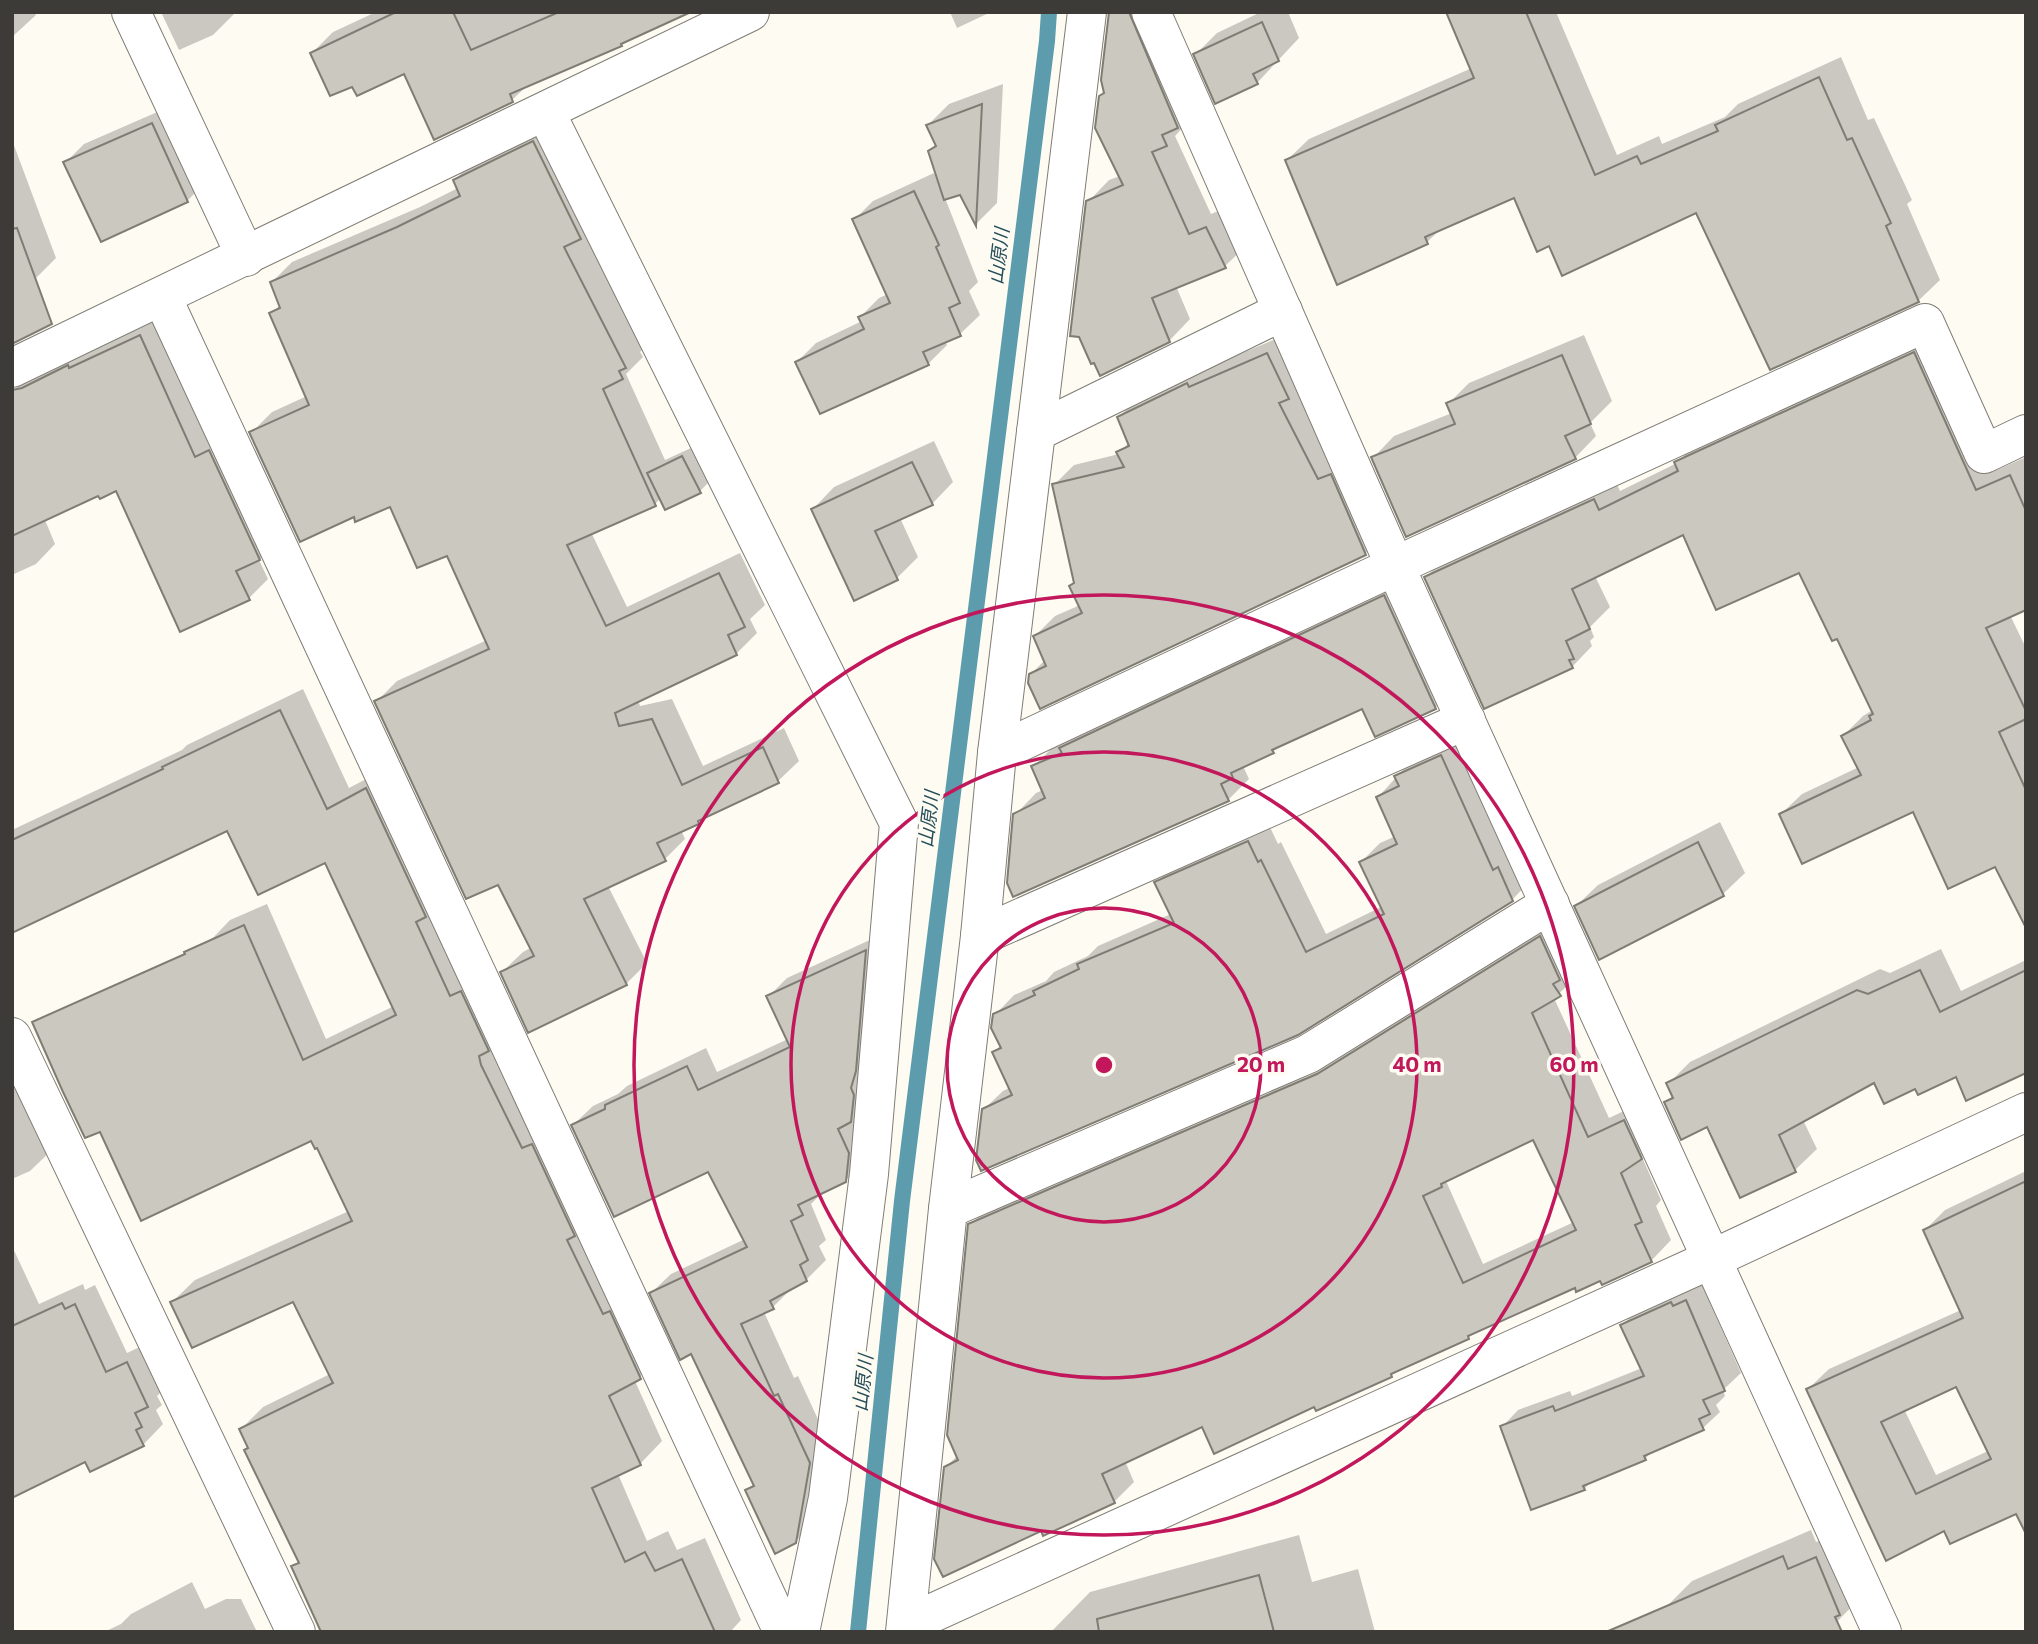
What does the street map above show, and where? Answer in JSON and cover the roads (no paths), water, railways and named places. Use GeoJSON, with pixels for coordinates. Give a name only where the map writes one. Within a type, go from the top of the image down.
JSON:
{"type":"FeatureCollection","features":[{"type":"Feature","properties":{"kind":"street"},"geometry":{"type":"LineString","coordinates":[[131,12],[246,257]]}},
{"type":"Feature","properties":{"kind":"street"},"geometry":{"type":"LineString","coordinates":[[12,368],[546,113],[750,12]]}},
{"type":"Feature","properties":{"kind":"street"},"geometry":{"type":"LineString","coordinates":[[905,1628],[948,1209],[980,936],[997,753],[1087,12]]}},
{"type":"Feature","properties":{"kind":"street"},"geometry":{"type":"LineString","coordinates":[[1151,12],[1395,566],[1882,1632]]}},
{"type":"Feature","properties":{"kind":"street"},"geometry":{"type":"LineString","coordinates":[[546,113],[899,823],[869,1174],[828,1498],[800,1632]]}},
{"type":"Feature","properties":{"kind":"street"},"geometry":{"type":"LineString","coordinates":[[162,297],[783,1632]]}},
{"type":"Feature","properties":{"kind":"street"},"geometry":{"type":"LineString","coordinates":[[1037,432],[1283,312]]}},
{"type":"Feature","properties":{"kind":"street"},"geometry":{"type":"LineString","coordinates":[[997,753],[1395,566],[1925,323],[1984,454],[2026,434]]}},
{"type":"Feature","properties":{"kind":"street"},"geometry":{"type":"LineString","coordinates":[[980,936],[1466,720]]}},
{"type":"Feature","properties":{"kind":"street"},"geometry":{"type":"LineString","coordinates":[[948,1209],[1308,1054],[1550,904]]}},
{"type":"Feature","properties":{"kind":"street"},"geometry":{"type":"LineString","coordinates":[[15,1051],[296,1632]]}},
{"type":"Feature","properties":{"kind":"street"},"geometry":{"type":"LineString","coordinates":[[905,1628],[1712,1259],[2026,1112]]}},
{"type":"Feature","properties":{"kind":"waterway","name":"山原川"},"geometry":{"type":"LineString","coordinates":[[858,1632],[902,1201],[1049,12]]}}]}
